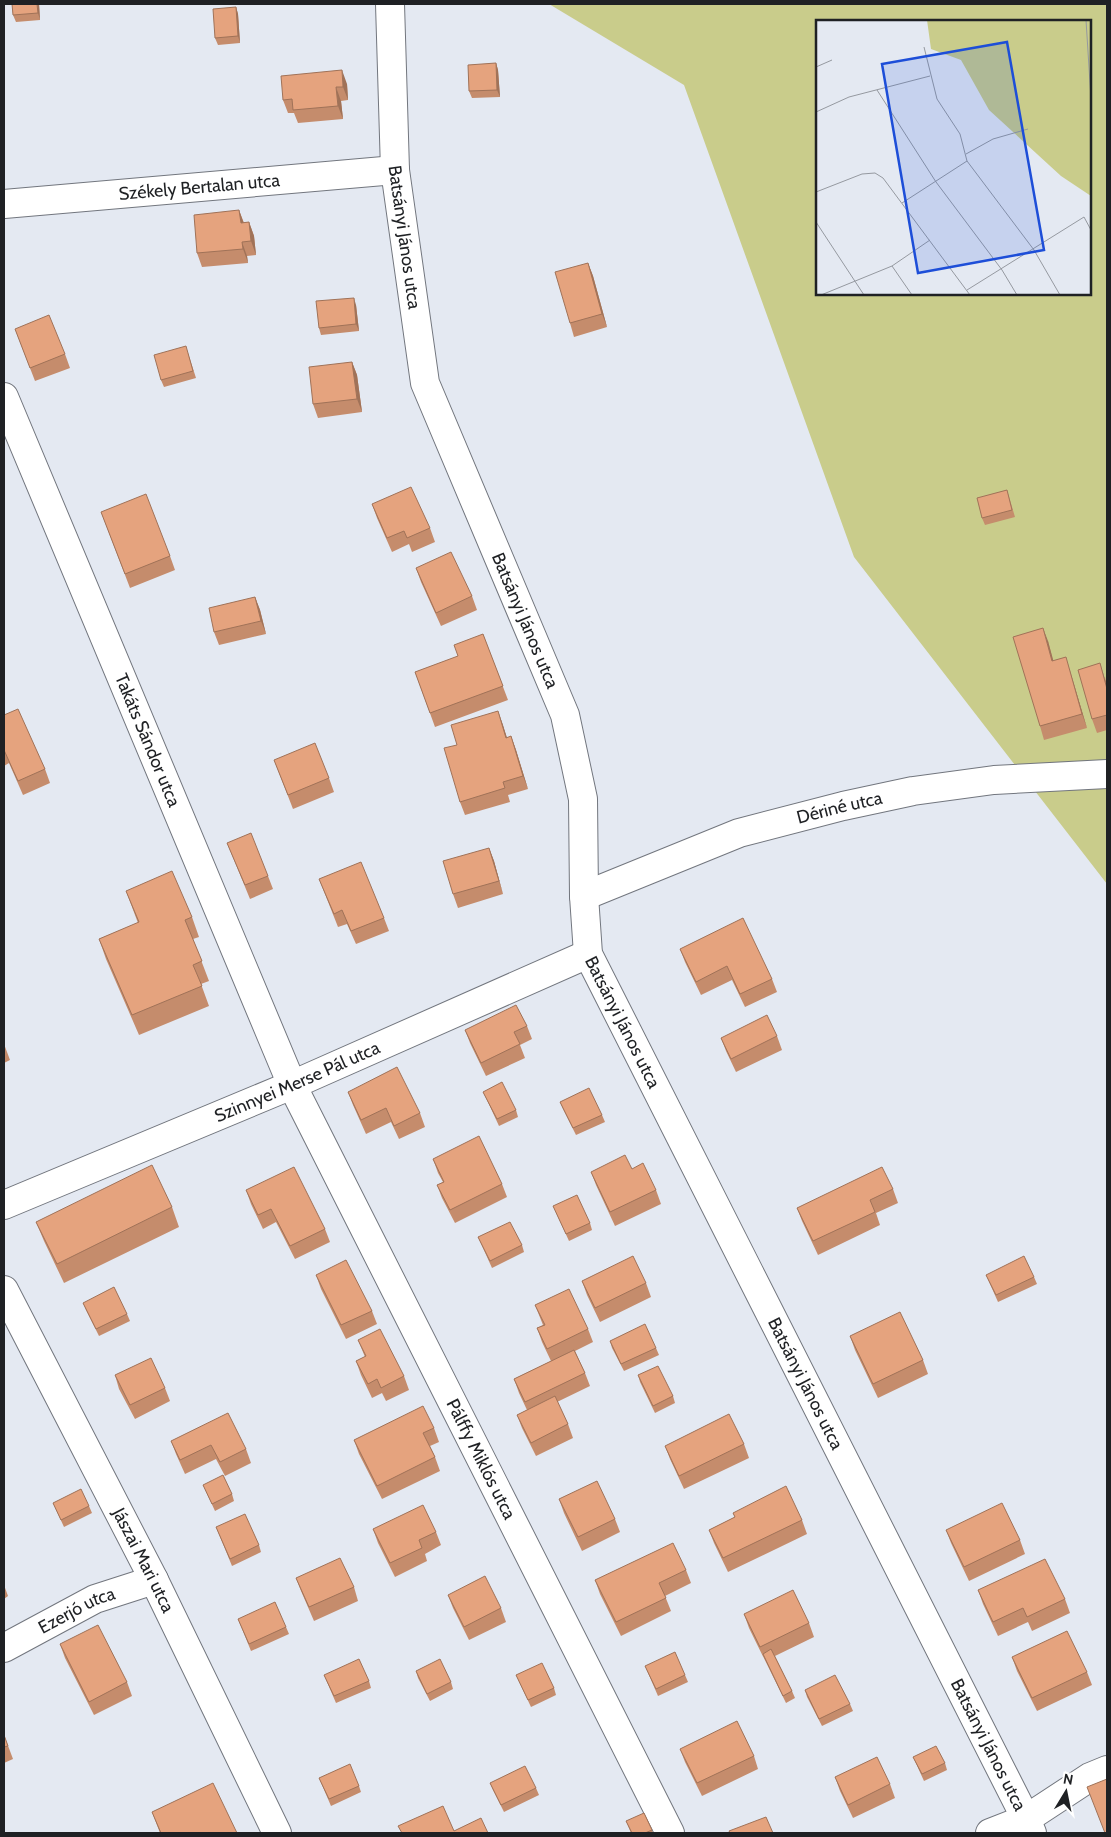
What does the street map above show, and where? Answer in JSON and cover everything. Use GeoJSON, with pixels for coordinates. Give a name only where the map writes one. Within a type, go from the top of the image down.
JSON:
{"type":"FeatureCollection","features":[{"type":"Feature","properties":{"kind":"street","name":"Batsányi János utca"},"geometry":{"type":"LineString","coordinates":[[390,4],[395,170],[425,382],[565,715],[583,799],[584,896],[588,954],[1029,1826]]}},
{"type":"Feature","properties":{"kind":"street","name":"Székely Bertalan utca"},"geometry":{"type":"LineString","coordinates":[[4,204],[395,170]]}},
{"type":"Feature","properties":{"kind":"street","name":"Takáts Sándor utca"},"geometry":{"type":"LineString","coordinates":[[4,397],[292,1085]]}},
{"type":"Feature","properties":{"kind":"street","name":"Dériné utca"},"geometry":{"type":"LineString","coordinates":[[584,896],[739,833],[843,806],[913,791],[994,780],[1107,774]]}},
{"type":"Feature","properties":{"kind":"street","name":"Szinnyei Merse Pál utca"},"geometry":{"type":"LineString","coordinates":[[4,1205],[292,1085],[588,954]]}},
{"type":"Feature","properties":{"kind":"street","name":"Pálffy Miklós utca"},"geometry":{"type":"LineString","coordinates":[[292,1085],[670,1833]]}},
{"type":"Feature","properties":{"kind":"street","name":"Jászai Mari utca"},"geometry":{"type":"LineString","coordinates":[[4,1290],[154,1580],[276,1833]]}},
{"type":"Feature","properties":{"kind":"street","name":"Ezerjó utca"},"geometry":{"type":"LineString","coordinates":[[4,1648],[95,1599],[154,1580]]}},
{"type":"Feature","properties":{"kind":"street"},"geometry":{"type":"LineString","coordinates":[[990,1833],[1029,1826],[1090,1777],[1107,1770]]}},
{"type":"Feature","properties":{"kind":"green space"},"geometry":{"type":"Polygon","coordinates":[[[549,4],[1107,4],[1107,884],[854,557],[684,85],[549,4]]]}},
{"type":"Feature","properties":{"kind":"building"},"geometry":{"type":"Polygon","coordinates":[[[12,4],[37,4],[38,13],[13,15],[12,4]]]}},
{"type":"Feature","properties":{"kind":"building"},"geometry":{"type":"Polygon","coordinates":[[[236,7],[238,36],[215,38],[213,9],[236,7]]]}},
{"type":"Feature","properties":{"kind":"building"},"geometry":{"type":"Polygon","coordinates":[[[496,63],[497,90],[469,91],[468,65],[496,63]]]}},
{"type":"Feature","properties":{"kind":"building"},"geometry":{"type":"Polygon","coordinates":[[[342,70],[343,87],[336,87],[338,106],[293,110],[292,99],[283,100],[281,76],[342,70]]]}},
{"type":"Feature","properties":{"kind":"building"},"geometry":{"type":"Polygon","coordinates":[[[239,210],[241,223],[249,222],[251,241],[242,242],[243,249],[197,253],[194,215],[239,210]]]}},
{"type":"Feature","properties":{"kind":"building"},"geometry":{"type":"Polygon","coordinates":[[[588,263],[602,314],[570,323],[555,272],[588,263]]]}},
{"type":"Feature","properties":{"kind":"building"},"geometry":{"type":"Polygon","coordinates":[[[354,298],[356,324],[319,328],[316,301],[354,298]]]}},
{"type":"Feature","properties":{"kind":"building"},"geometry":{"type":"Polygon","coordinates":[[[49,315],[65,354],[30,368],[15,329],[49,315]]]}},
{"type":"Feature","properties":{"kind":"building"},"geometry":{"type":"Polygon","coordinates":[[[186,346],[193,371],[161,380],[154,355],[186,346]]]}},
{"type":"Feature","properties":{"kind":"building"},"geometry":{"type":"Polygon","coordinates":[[[352,362],[357,399],[313,404],[309,367],[352,362]]]}},
{"type":"Feature","properties":{"kind":"building"},"geometry":{"type":"Polygon","coordinates":[[[411,487],[430,528],[407,538],[404,531],[387,538],[372,504],[411,487]]]}},
{"type":"Feature","properties":{"kind":"building"},"geometry":{"type":"Polygon","coordinates":[[[1007,490],[1012,510],[982,518],[977,498],[1007,490]]]}},
{"type":"Feature","properties":{"kind":"building"},"geometry":{"type":"Polygon","coordinates":[[[146,494],[170,556],[125,574],[101,512],[146,494]]]}},
{"type":"Feature","properties":{"kind":"building"},"geometry":{"type":"Polygon","coordinates":[[[451,552],[472,596],[436,613],[416,568],[451,552]]]}},
{"type":"Feature","properties":{"kind":"building"},"geometry":{"type":"Polygon","coordinates":[[[255,597],[261,621],[214,632],[209,608],[255,597]]]}},
{"type":"Feature","properties":{"kind":"building"},"geometry":{"type":"Polygon","coordinates":[[[1043,628],[1052,661],[1066,657],[1082,714],[1040,726],[1013,637],[1043,628]]]}},
{"type":"Feature","properties":{"kind":"building"},"geometry":{"type":"Polygon","coordinates":[[[483,634],[503,686],[430,713],[415,672],[458,656],[454,645],[483,634]]]}},
{"type":"Feature","properties":{"kind":"building"},"geometry":{"type":"Polygon","coordinates":[[[1100,663],[1107,689],[1107,715],[1092,719],[1078,670],[1100,663]]]}},
{"type":"Feature","properties":{"kind":"building"},"geometry":{"type":"Polygon","coordinates":[[[18,709],[45,769],[18,781],[4,750],[4,715],[18,709]]]}},
{"type":"Feature","properties":{"kind":"building"},"geometry":{"type":"Polygon","coordinates":[[[498,711],[506,738],[511,736],[523,776],[503,782],[505,788],[460,802],[444,748],[457,745],[451,725],[498,711]]]}},
{"type":"Feature","properties":{"kind":"building"},"geometry":{"type":"Polygon","coordinates":[[[315,743],[329,778],[288,795],[274,760],[315,743]]]}},
{"type":"Feature","properties":{"kind":"building"},"geometry":{"type":"Polygon","coordinates":[[[251,833],[268,876],[245,885],[227,843],[251,833]]]}},
{"type":"Feature","properties":{"kind":"building"},"geometry":{"type":"Polygon","coordinates":[[[489,848],[499,881],[453,894],[443,861],[489,848]]]}},
{"type":"Feature","properties":{"kind":"building"},"geometry":{"type":"Polygon","coordinates":[[[361,862],[384,918],[351,931],[342,910],[334,914],[319,879],[361,862]]]}},
{"type":"Feature","properties":{"kind":"building"},"geometry":{"type":"Polygon","coordinates":[[[172,871],[192,917],[185,920],[202,961],[193,965],[202,986],[132,1015],[99,939],[139,922],[126,891],[172,871]]]}},
{"type":"Feature","properties":{"kind":"building"},"geometry":{"type":"Polygon","coordinates":[[[743,918],[772,979],[740,994],[727,966],[696,982],[680,949],[743,918]]]}},
{"type":"Feature","properties":{"kind":"building"},"geometry":{"type":"Polygon","coordinates":[[[516,1005],[527,1026],[514,1032],[520,1044],[481,1063],[465,1030],[516,1005]]]}},
{"type":"Feature","properties":{"kind":"building"},"geometry":{"type":"Polygon","coordinates":[[[767,1015],[777,1036],[731,1059],[721,1038],[767,1015]]]}},
{"type":"Feature","properties":{"kind":"building"},"geometry":{"type":"Polygon","coordinates":[[[397,1067],[420,1113],[394,1126],[386,1108],[361,1120],[348,1092],[397,1067]]]}},
{"type":"Feature","properties":{"kind":"building"},"geometry":{"type":"Polygon","coordinates":[[[502,1082],[516,1110],[497,1119],[483,1092],[502,1082]]]}},
{"type":"Feature","properties":{"kind":"building"},"geometry":{"type":"Polygon","coordinates":[[[589,1088],[602,1115],[573,1128],[560,1102],[589,1088]]]}},
{"type":"Feature","properties":{"kind":"building"},"geometry":{"type":"Polygon","coordinates":[[[479,1136],[502,1184],[450,1210],[437,1185],[444,1182],[433,1159],[479,1136]]]}},
{"type":"Feature","properties":{"kind":"building"},"geometry":{"type":"Polygon","coordinates":[[[625,1155],[632,1169],[643,1163],[656,1190],[610,1212],[591,1172],[625,1155]]]}},
{"type":"Feature","properties":{"kind":"building"},"geometry":{"type":"Polygon","coordinates":[[[152,1165],[172,1207],[57,1264],[36,1222],[152,1165]]]}},
{"type":"Feature","properties":{"kind":"building"},"geometry":{"type":"Polygon","coordinates":[[[294,1167],[325,1229],[290,1246],[271,1209],[258,1215],[246,1190],[294,1167]]]}},
{"type":"Feature","properties":{"kind":"building"},"geometry":{"type":"Polygon","coordinates":[[[882,1167],[893,1189],[870,1200],[875,1212],[813,1241],[797,1208],[882,1167]]]}},
{"type":"Feature","properties":{"kind":"building"},"geometry":{"type":"Polygon","coordinates":[[[577,1195],[590,1223],[566,1234],[553,1206],[577,1195]]]}},
{"type":"Feature","properties":{"kind":"building"},"geometry":{"type":"Polygon","coordinates":[[[510,1222],[522,1245],[490,1261],[478,1237],[510,1222]]]}},
{"type":"Feature","properties":{"kind":"building"},"geometry":{"type":"Polygon","coordinates":[[[633,1256],[646,1283],[595,1308],[582,1281],[633,1256]]]}},
{"type":"Feature","properties":{"kind":"building"},"geometry":{"type":"Polygon","coordinates":[[[1024,1256],[1034,1277],[996,1295],[986,1275],[1024,1256]]]}},
{"type":"Feature","properties":{"kind":"building"},"geometry":{"type":"Polygon","coordinates":[[[346,1260],[372,1311],[341,1325],[316,1275],[346,1260]]]}},
{"type":"Feature","properties":{"kind":"building"},"geometry":{"type":"Polygon","coordinates":[[[114,1287],[127,1314],[96,1329],[83,1303],[114,1287]]]}},
{"type":"Feature","properties":{"kind":"building"},"geometry":{"type":"Polygon","coordinates":[[[569,1289],[588,1329],[547,1349],[537,1328],[545,1325],[535,1305],[569,1289]]]}},
{"type":"Feature","properties":{"kind":"building"},"geometry":{"type":"Polygon","coordinates":[[[900,1312],[923,1360],[873,1384],[850,1336],[900,1312]]]}},
{"type":"Feature","properties":{"kind":"building"},"geometry":{"type":"Polygon","coordinates":[[[645,1324],[656,1348],[621,1364],[610,1341],[645,1324]]]}},
{"type":"Feature","properties":{"kind":"building"},"geometry":{"type":"Polygon","coordinates":[[[380,1329],[404,1376],[381,1388],[377,1379],[368,1384],[356,1361],[366,1356],[358,1340],[380,1329]]]}},
{"type":"Feature","properties":{"kind":"building"},"geometry":{"type":"Polygon","coordinates":[[[574,1350],[585,1373],[525,1402],[514,1379],[574,1350]]]}},
{"type":"Feature","properties":{"kind":"building"},"geometry":{"type":"Polygon","coordinates":[[[151,1358],[165,1388],[130,1405],[115,1375],[151,1358]]]}},
{"type":"Feature","properties":{"kind":"building"},"geometry":{"type":"Polygon","coordinates":[[[658,1366],[673,1396],[653,1406],[638,1375],[658,1366]]]}},
{"type":"Feature","properties":{"kind":"building"},"geometry":{"type":"Polygon","coordinates":[[[555,1396],[568,1424],[531,1443],[517,1415],[555,1396]]]}},
{"type":"Feature","properties":{"kind":"building"},"geometry":{"type":"Polygon","coordinates":[[[423,1406],[434,1428],[423,1433],[435,1457],[377,1486],[354,1440],[423,1406]]]}},
{"type":"Feature","properties":{"kind":"building"},"geometry":{"type":"Polygon","coordinates":[[[228,1413],[246,1449],[220,1462],[211,1445],[180,1460],[171,1441],[228,1413]]]}},
{"type":"Feature","properties":{"kind":"building"},"geometry":{"type":"Polygon","coordinates":[[[729,1414],[744,1444],[679,1476],[665,1446],[729,1414]]]}},
{"type":"Feature","properties":{"kind":"building"},"geometry":{"type":"Polygon","coordinates":[[[223,1475],[232,1494],[212,1504],[203,1485],[223,1475]]]}},
{"type":"Feature","properties":{"kind":"building"},"geometry":{"type":"Polygon","coordinates":[[[597,1481],[615,1519],[578,1537],[559,1499],[597,1481]]]}},
{"type":"Feature","properties":{"kind":"building"},"geometry":{"type":"Polygon","coordinates":[[[786,1486],[802,1520],[723,1558],[709,1530],[735,1517],[733,1513],[786,1486]]]}},
{"type":"Feature","properties":{"kind":"building"},"geometry":{"type":"Polygon","coordinates":[[[81,1489],[89,1506],[61,1520],[53,1503],[81,1489]]]}},
{"type":"Feature","properties":{"kind":"building"},"geometry":{"type":"Polygon","coordinates":[[[1002,1503],[1020,1540],[964,1567],[946,1530],[1002,1503]]]}},
{"type":"Feature","properties":{"kind":"building"},"geometry":{"type":"Polygon","coordinates":[[[423,1505],[436,1532],[419,1540],[422,1548],[390,1563],[373,1529],[423,1505]]]}},
{"type":"Feature","properties":{"kind":"building"},"geometry":{"type":"Polygon","coordinates":[[[245,1514],[259,1545],[230,1559],[216,1527],[245,1514]]]}},
{"type":"Feature","properties":{"kind":"building"},"geometry":{"type":"Polygon","coordinates":[[[673,1543],[686,1570],[659,1583],[666,1598],[616,1622],[595,1580],[673,1543]]]}},
{"type":"Feature","properties":{"kind":"building"},"geometry":{"type":"Polygon","coordinates":[[[340,1558],[354,1587],[309,1607],[296,1578],[340,1558]]]}},
{"type":"Feature","properties":{"kind":"building"},"geometry":{"type":"Polygon","coordinates":[[[1045,1559],[1065,1599],[1027,1617],[1023,1608],[993,1622],[978,1590],[1045,1559]]]}},
{"type":"Feature","properties":{"kind":"building"},"geometry":{"type":"Polygon","coordinates":[[[485,1576],[501,1608],[464,1627],[448,1595],[485,1576]]]}},
{"type":"Feature","properties":{"kind":"building"},"geometry":{"type":"Polygon","coordinates":[[[793,1590],[809,1623],[760,1647],[744,1614],[793,1590]]]}},
{"type":"Feature","properties":{"kind":"building"},"geometry":{"type":"Polygon","coordinates":[[[275,1602],[286,1627],[249,1644],[238,1619],[275,1602]]]}},
{"type":"Feature","properties":{"kind":"building"},"geometry":{"type":"Polygon","coordinates":[[[98,1625],[127,1682],[89,1702],[60,1644],[98,1625]]]}},
{"type":"Feature","properties":{"kind":"building"},"geometry":{"type":"Polygon","coordinates":[[[1067,1631],[1087,1672],[1032,1698],[1012,1657],[1067,1631]]]}},
{"type":"Feature","properties":{"kind":"building"},"geometry":{"type":"Polygon","coordinates":[[[771,1649],[792,1691],[783,1696],[763,1654],[771,1649]]]}},
{"type":"Feature","properties":{"kind":"building"},"geometry":{"type":"Polygon","coordinates":[[[675,1652],[685,1675],[656,1689],[645,1666],[675,1652]]]}},
{"type":"Feature","properties":{"kind":"building"},"geometry":{"type":"Polygon","coordinates":[[[359,1659],[369,1681],[334,1696],[324,1675],[359,1659]]]}},
{"type":"Feature","properties":{"kind":"building"},"geometry":{"type":"Polygon","coordinates":[[[440,1659],[451,1682],[427,1694],[416,1671],[440,1659]]]}},
{"type":"Feature","properties":{"kind":"building"},"geometry":{"type":"Polygon","coordinates":[[[542,1663],[554,1688],[528,1700],[516,1675],[542,1663]]]}},
{"type":"Feature","properties":{"kind":"building"},"geometry":{"type":"Polygon","coordinates":[[[835,1675],[850,1704],[819,1719],[805,1690],[835,1675]]]}},
{"type":"Feature","properties":{"kind":"building"},"geometry":{"type":"Polygon","coordinates":[[[737,1721],[754,1756],[697,1783],[680,1749],[737,1721]]]}},
{"type":"Feature","properties":{"kind":"building"},"geometry":{"type":"Polygon","coordinates":[[[4,1735],[8,1746],[4,1747],[4,1735]]]}},
{"type":"Feature","properties":{"kind":"building"},"geometry":{"type":"Polygon","coordinates":[[[936,1746],[945,1763],[922,1774],[913,1757],[936,1746]]]}},
{"type":"Feature","properties":{"kind":"building"},"geometry":{"type":"Polygon","coordinates":[[[877,1757],[890,1784],[848,1805],[835,1777],[877,1757]]]}},
{"type":"Feature","properties":{"kind":"building"},"geometry":{"type":"Polygon","coordinates":[[[350,1764],[359,1786],[329,1799],[319,1778],[350,1764]]]}},
{"type":"Feature","properties":{"kind":"building"},"geometry":{"type":"Polygon","coordinates":[[[525,1766],[536,1788],[501,1805],[490,1783],[525,1766]]]}},
{"type":"Feature","properties":{"kind":"building"},"geometry":{"type":"Polygon","coordinates":[[[1107,1779],[1107,1833],[1105,1833],[1087,1787],[1107,1779]]]}},
{"type":"Feature","properties":{"kind":"building"},"geometry":{"type":"Polygon","coordinates":[[[213,1783],[237,1833],[161,1833],[152,1812],[213,1783]]]}},
{"type":"Feature","properties":{"kind":"building"},"geometry":{"type":"Polygon","coordinates":[[[443,1806],[454,1831],[481,1818],[488,1833],[402,1833],[398,1826],[443,1806]]]}},
{"type":"Feature","properties":{"kind":"building"},"geometry":{"type":"Polygon","coordinates":[[[644,1813],[652,1830],[645,1833],[632,1833],[626,1821],[644,1813]]]}},
{"type":"Feature","properties":{"kind":"building"},"geometry":{"type":"Polygon","coordinates":[[[766,1817],[773,1833],[730,1833],[729,1831],[766,1817]]]}}]}
